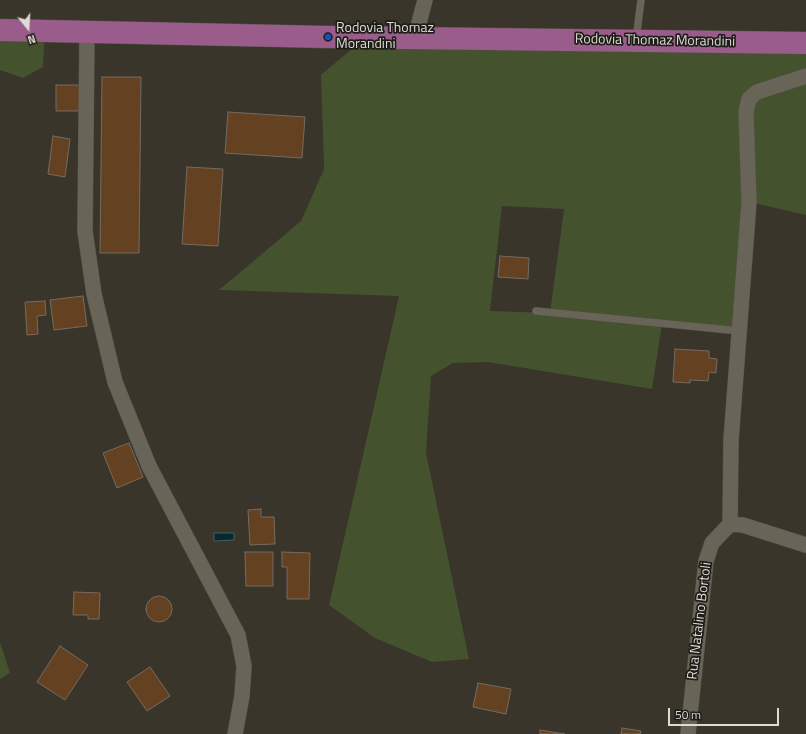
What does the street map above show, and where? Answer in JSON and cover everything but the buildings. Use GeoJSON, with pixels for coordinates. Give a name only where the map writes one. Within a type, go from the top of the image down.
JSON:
{"type":"FeatureCollection","features":[{"type":"Feature","properties":{"kind":"main road","name":"Rodovia Thomaz Morandini"},"geometry":{"type":"LineString","coordinates":[[0,30],[415,38],[806,43]]}},
{"type":"Feature","properties":{"kind":"street"},"geometry":{"type":"LineString","coordinates":[[415,38],[425,0]]}},
{"type":"Feature","properties":{"kind":"street"},"geometry":{"type":"LineString","coordinates":[[87,32],[85,231],[94,294],[115,382],[149,466],[238,635],[244,666],[242,696],[235,734]]}},
{"type":"Feature","properties":{"kind":"street"},"geometry":{"type":"LineString","coordinates":[[806,76],[757,92],[749,99],[746,112],[749,202],[731,440],[730,524],[742,525],[806,545]]}},
{"type":"Feature","properties":{"kind":"street","name":"Rua Natalino Bortoli"},"geometry":{"type":"LineString","coordinates":[[688,734],[706,561],[712,543],[730,524]]}},
{"type":"Feature","properties":{"kind":"lane"},"geometry":{"type":"LineString","coordinates":[[636,40],[641,0]]}},
{"type":"Feature","properties":{"kind":"lane"},"geometry":{"type":"LineString","coordinates":[[536,311],[740,331]]}},
{"type":"Feature","properties":{"kind":"green space"},"geometry":{"type":"Polygon","coordinates":[[[0,30],[45,31],[43,67],[23,78],[0,70],[0,30]]]}},
{"type":"Feature","properties":{"kind":"green space"},"geometry":{"type":"Polygon","coordinates":[[[366,37],[806,43],[806,215],[749,202],[740,331],[662,324],[652,389],[488,362],[453,363],[431,376],[426,453],[469,659],[432,662],[375,638],[329,605],[399,296],[219,290],[301,221],[324,169],[321,75],[366,37]],[[502,206],[490,311],[550,313],[564,209],[502,206]]]}},
{"type":"Feature","properties":{"kind":"green space"},"geometry":{"type":"Polygon","coordinates":[[[0,642],[10,673],[0,679],[0,642]]]}},
{"type":"Feature","properties":{"kind":"water"},"geometry":{"type":"Polygon","coordinates":[[[214,533],[234,533],[234,540],[214,541],[214,533]]]}},
{"type":"Feature","properties":{"kind":"place","name":"Rodovia Thomaz Morandini"},"geometry":{"type":"Point","coordinates":[328,37]}}]}
